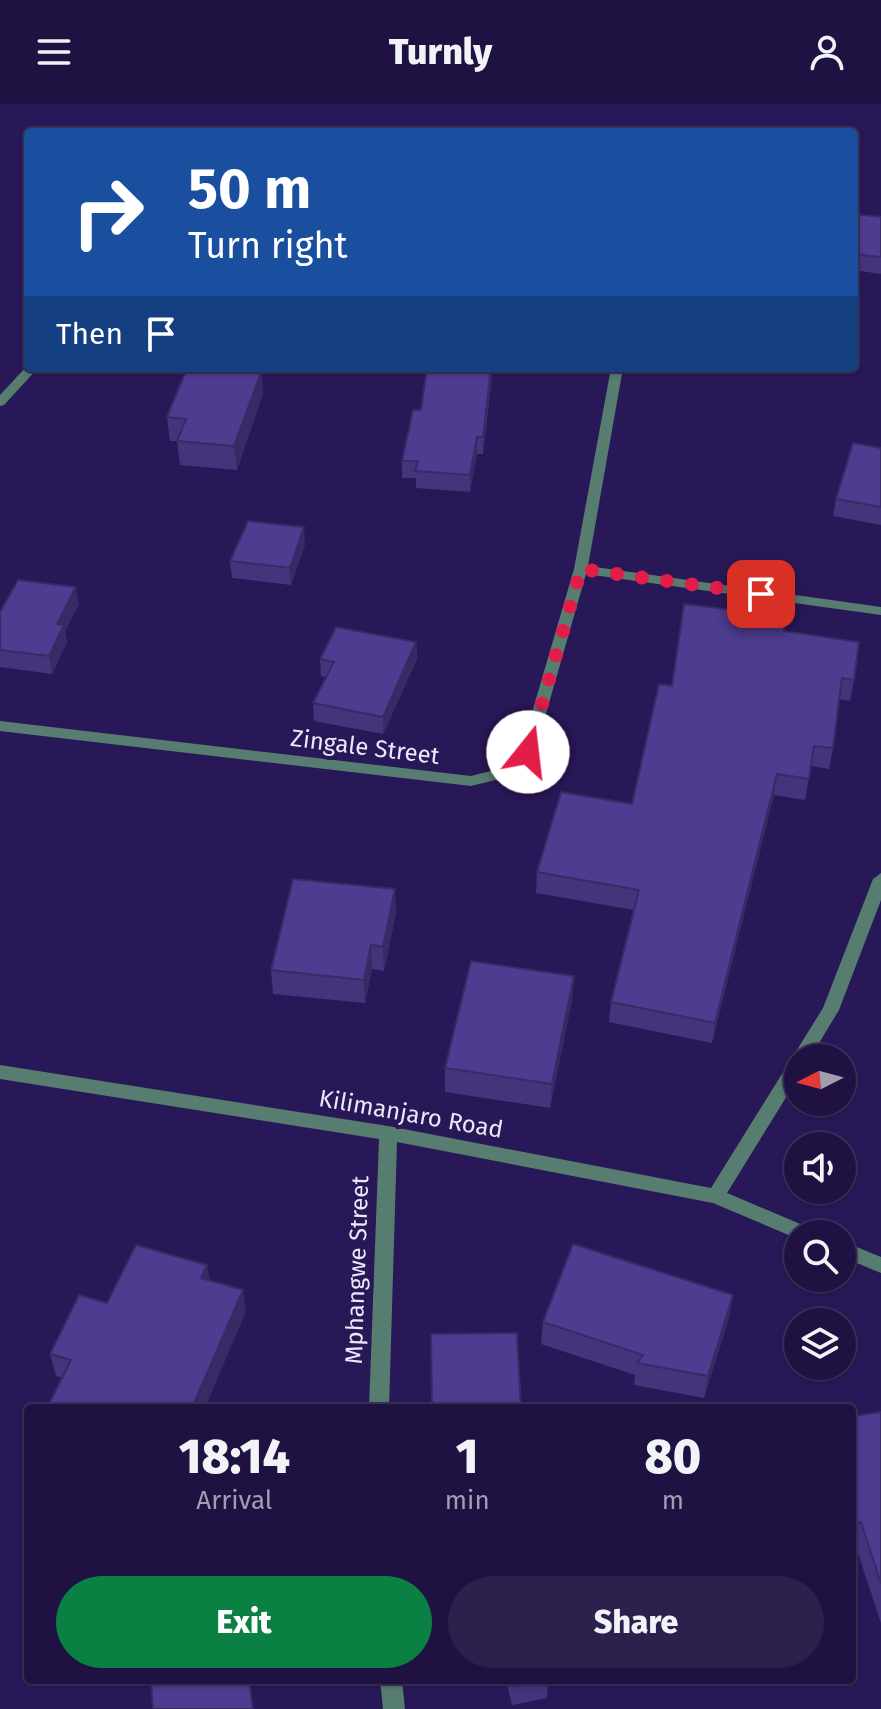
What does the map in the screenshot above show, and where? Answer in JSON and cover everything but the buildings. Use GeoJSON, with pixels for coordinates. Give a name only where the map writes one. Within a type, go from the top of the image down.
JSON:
{"type":"FeatureCollection","features":[{"type":"Feature","properties":{"kind":"street"},"geometry":{"type":"LineString","coordinates":[[0,402],[28,372]]}},
{"type":"Feature","properties":{"kind":"street","name":"Zingale Street"},"geometry":{"type":"LineString","coordinates":[[0,726],[471,781],[507,772],[528,752],[581,569],[616,372]]}},
{"type":"Feature","properties":{"kind":"street"},"geometry":{"type":"LineString","coordinates":[[581,569],[881,611]]}},
{"type":"Feature","properties":{"kind":"street"},"geometry":{"type":"LineString","coordinates":[[810,1044],[831,1010],[881,879]]}},
{"type":"Feature","properties":{"kind":"street","name":"Kilimanjaro Road"},"geometry":{"type":"LineString","coordinates":[[0,1072],[388,1133],[715,1196],[784,1225]]}},
{"type":"Feature","properties":{"kind":"street"},"geometry":{"type":"LineString","coordinates":[[715,1196],[784,1085]]}},
{"type":"Feature","properties":{"kind":"street","name":"Mphangwe Street"},"geometry":{"type":"LineString","coordinates":[[379,1404],[388,1133]]}},
{"type":"Feature","properties":{"kind":"street"},"geometry":{"type":"LineString","coordinates":[[856,1255],[881,1265]]}},
{"type":"Feature","properties":{"kind":"street"},"geometry":{"type":"LineString","coordinates":[[391,1684],[394,1709]]}},
{"type":"Feature","properties":{"kind":"route"},"geometry":{"type":"LineString","coordinates":[[528,752],[581,569],[761,594]]}}]}
